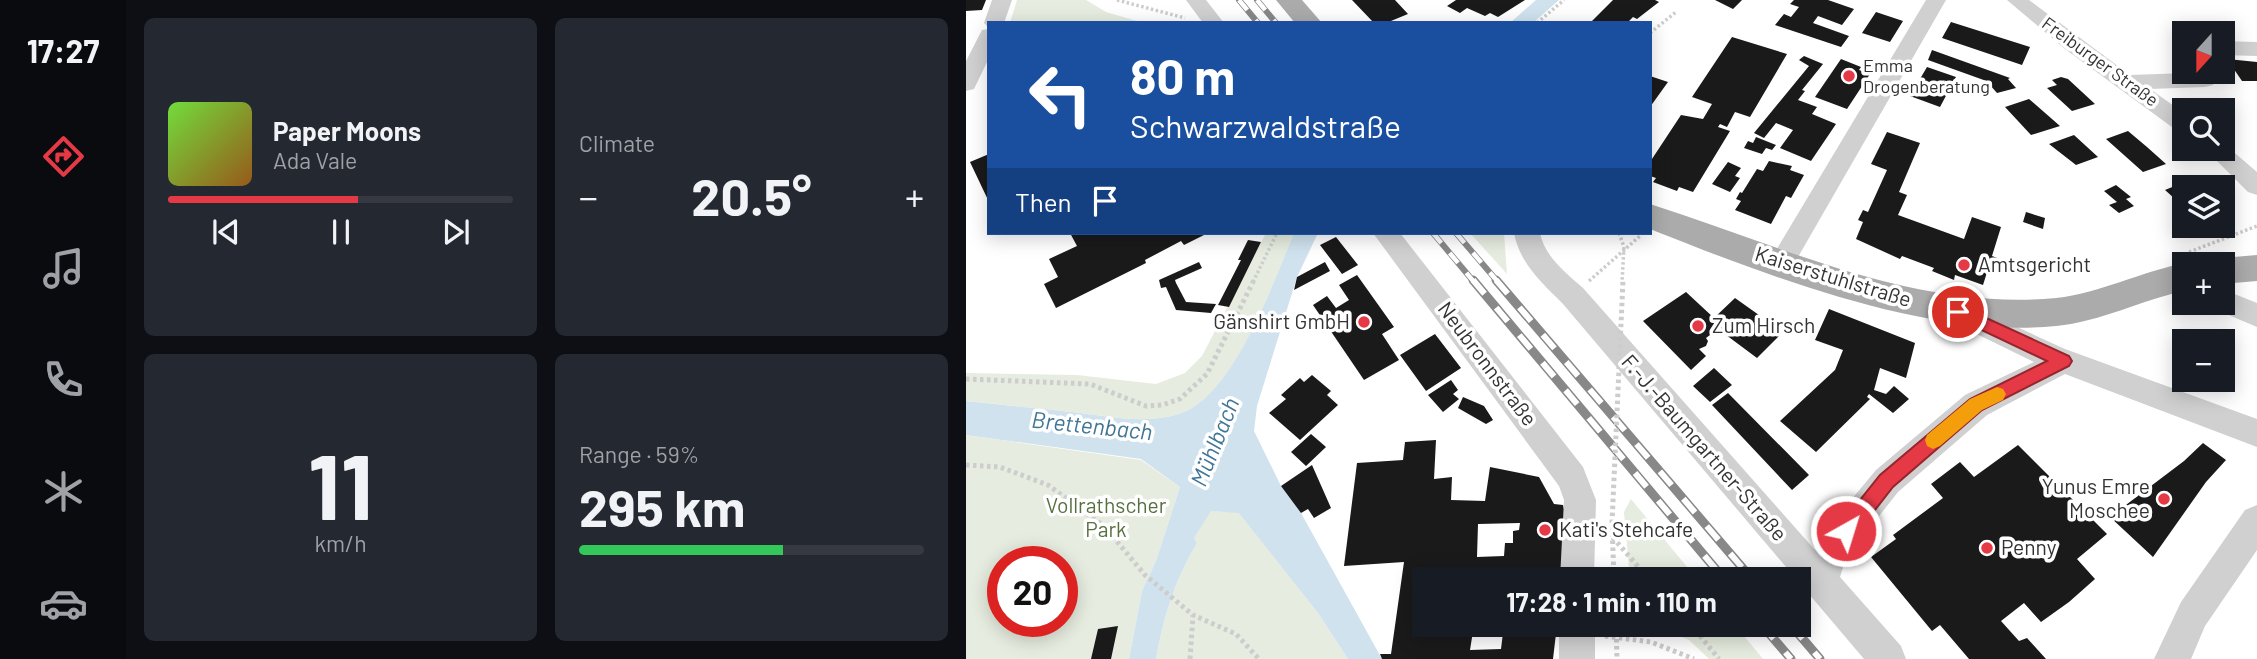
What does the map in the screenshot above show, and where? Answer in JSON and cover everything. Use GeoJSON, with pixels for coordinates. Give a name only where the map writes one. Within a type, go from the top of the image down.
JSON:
{"type":"FeatureCollection","features":[{"type":"Feature","properties":{"kind":"main road"},"geometry":{"type":"LineString","coordinates":[[1288,0],[1307,21]]}},
{"type":"Feature","properties":{"kind":"main road","name":"Kaiserstuhlstraße"},"geometry":{"type":"LineString","coordinates":[[1652,217],[1781,264],[1881,295],[1958,312],[2059,312],[2172,284]]}},
{"type":"Feature","properties":{"kind":"main road"},"geometry":{"type":"LineString","coordinates":[[2235,270],[2257,268]]}},
{"type":"Feature","properties":{"kind":"street"},"geometry":{"type":"LineString","coordinates":[[994,21],[1002,0]]}},
{"type":"Feature","properties":{"kind":"street"},"geometry":{"type":"LineString","coordinates":[[1781,264],[1936,0]]}},
{"type":"Feature","properties":{"kind":"street","name":"Freiburger Straße"},"geometry":{"type":"LineString","coordinates":[[2017,0],[2172,115]]}},
{"type":"Feature","properties":{"kind":"street"},"geometry":{"type":"LineString","coordinates":[[1193,9],[1211,21]]}},
{"type":"Feature","properties":{"kind":"street"},"geometry":{"type":"LineString","coordinates":[[966,34],[987,34]]}},
{"type":"Feature","properties":{"kind":"street"},"geometry":{"type":"LineString","coordinates":[[966,84],[987,38]]}},
{"type":"Feature","properties":{"kind":"street"},"geometry":{"type":"LineString","coordinates":[[2235,48],[2257,49]]}},
{"type":"Feature","properties":{"kind":"street"},"geometry":{"type":"LineString","coordinates":[[2125,82],[2172,81]]}},
{"type":"Feature","properties":{"kind":"street"},"geometry":{"type":"LineString","coordinates":[[2235,156],[2257,168]]}},
{"type":"Feature","properties":{"kind":"street"},"geometry":{"type":"LineString","coordinates":[[2230,161],[2257,186]]}},
{"type":"Feature","properties":{"kind":"street","name":"Neubronnstraße"},"geometry":{"type":"LineString","coordinates":[[1388,235],[1572,478],[1580,500],[1577,567]]}},
{"type":"Feature","properties":{"kind":"street","name":"F.-J.-Baumgartner-Straße"},"geometry":{"type":"LineString","coordinates":[[1528,235],[1531,249],[1547,270],[1573,296],[1888,659]]}},
{"type":"Feature","properties":{"kind":"street"},"geometry":{"type":"LineString","coordinates":[[2235,306],[2257,316]]}},
{"type":"Feature","properties":{"kind":"street"},"geometry":{"type":"LineString","coordinates":[[1958,312],[2063,361],[2257,433]]}},
{"type":"Feature","properties":{"kind":"street"},"geometry":{"type":"LineString","coordinates":[[1821,582],[1833,548],[1887,481],[1976,405],[2063,361]]}},
{"type":"Feature","properties":{"kind":"street"},"geometry":{"type":"LineString","coordinates":[[2172,659],[2193,614],[2257,521]]}},
{"type":"Feature","properties":{"kind":"path"},"geometry":{"type":"LineString","coordinates":[[1117,0],[1193,9]]}},
{"type":"Feature","properties":{"kind":"path"},"geometry":{"type":"LineString","coordinates":[[1539,21],[1564,0]]}},
{"type":"Feature","properties":{"kind":"path"},"geometry":{"type":"LineString","coordinates":[[1652,31],[1676,12]]}},
{"type":"Feature","properties":{"kind":"path"},"geometry":{"type":"LineString","coordinates":[[2188,252],[2257,226]]}},
{"type":"Feature","properties":{"kind":"path"},"geometry":{"type":"LineString","coordinates":[[966,379],[1090,384],[1146,406],[1162,405],[1180,398],[1207,374],[1276,235]]}},
{"type":"Feature","properties":{"kind":"path"},"geometry":{"type":"LineString","coordinates":[[1614,567],[1613,484],[1624,247],[1620,235]]}},
{"type":"Feature","properties":{"kind":"path"},"geometry":{"type":"LineString","coordinates":[[1573,296],[1641,235]]}},
{"type":"Feature","properties":{"kind":"path"},"geometry":{"type":"LineString","coordinates":[[966,465],[1000,467],[1048,485],[1104,526],[1145,575],[1192,615],[1236,634],[1259,659]]}},
{"type":"Feature","properties":{"kind":"path"},"geometry":{"type":"LineString","coordinates":[[1629,558],[1638,567]]}},
{"type":"Feature","properties":{"kind":"path"},"geometry":{"type":"LineString","coordinates":[[1190,659],[1192,615]]}},
{"type":"Feature","properties":{"kind":"path"},"geometry":{"type":"LineString","coordinates":[[1616,637],[1617,659]]}},
{"type":"Feature","properties":{"kind":"path"},"geometry":{"type":"LineString","coordinates":[[1577,639],[1638,637],[1670,646],[1694,659]]}},
{"type":"Feature","properties":{"kind":"path"},"geometry":{"type":"LineString","coordinates":[[1701,637],[1719,659]]}},
{"type":"Feature","properties":{"kind":"green space"},"geometry":{"type":"Polygon","coordinates":[[[1017,0],[1086,0],[1106,12],[1137,21],[1011,21],[1017,0]]]}},
{"type":"Feature","properties":{"kind":"green space"},"geometry":{"type":"Polygon","coordinates":[[[1265,235],[1293,235],[1264,305],[1236,359],[1203,401],[1184,412],[1157,418],[1128,419],[966,401],[966,373],[1077,375],[1156,384],[1185,373],[1202,356],[1265,235]]]}},
{"type":"Feature","properties":{"kind":"green space"},"geometry":{"type":"Polygon","coordinates":[[[1472,235],[1504,235],[1507,274],[1472,235]]]}},
{"type":"Feature","properties":{"kind":"green space","name":"Vollrathscher Park"},"geometry":{"type":"Polygon","coordinates":[[[966,435],[1141,460],[1180,487],[1156,561],[1142,591],[1129,659],[966,659],[966,435]]]}},
{"type":"Feature","properties":{"kind":"green space"},"geometry":{"type":"Polygon","coordinates":[[[1631,499],[1687,567],[1629,567],[1624,512],[1631,499]]]}},
{"type":"Feature","properties":{"kind":"green space","name":"Vollrathscher Park"},"geometry":{"type":"Polygon","coordinates":[[[1210,511],[1239,512],[1318,613],[1348,659],[1156,659],[1171,599],[1197,543],[1194,538],[1210,511]]]}},
{"type":"Feature","properties":{"kind":"green space"},"geometry":{"type":"Polygon","coordinates":[[[1682,637],[1745,637],[1763,659],[1709,659],[1682,637]]]}},
{"type":"Feature","properties":{"kind":"water"},"geometry":{"type":"Polygon","coordinates":[[[1536,0],[1559,0],[1535,21],[1512,21],[1536,0]]]}},
{"type":"Feature","properties":{"kind":"water"},"geometry":{"type":"Polygon","coordinates":[[[1293,235],[1317,235],[1297,277],[1257,406],[1254,431],[1281,486],[1301,513],[1382,659],[1348,659],[1318,613],[1239,513],[1211,511],[1194,538],[1197,543],[1176,585],[1156,659],[1129,659],[1142,591],[1156,561],[1180,487],[1141,459],[966,435],[966,401],[1128,419],[1157,418],[1184,412],[1203,401],[1220,382],[1251,333],[1293,235]]]}},
{"type":"Feature","properties":{"kind":"building"},"geometry":{"type":"Polygon","coordinates":[[[966,0],[986,0],[982,10],[966,11],[966,0]]]}},
{"type":"Feature","properties":{"kind":"building"},"geometry":{"type":"Polygon","coordinates":[[[1352,0],[1395,0],[1408,14],[1391,21],[1372,21],[1352,0]]]}},
{"type":"Feature","properties":{"kind":"building"},"geometry":{"type":"Polygon","coordinates":[[[1456,0],[1525,0],[1498,17],[1490,13],[1485,16],[1467,8],[1460,13],[1447,6],[1456,0]]]}},
{"type":"Feature","properties":{"kind":"building"},"geometry":{"type":"Polygon","coordinates":[[[1613,0],[1659,2],[1637,19],[1633,17],[1629,21],[1592,21],[1613,0]]]}},
{"type":"Feature","properties":{"kind":"building"},"geometry":{"type":"Polygon","coordinates":[[[1715,0],[1742,0],[1733,9],[1715,0]]]}},
{"type":"Feature","properties":{"kind":"building"},"geometry":{"type":"Polygon","coordinates":[[[1794,0],[1828,0],[1854,9],[1842,25],[1818,16],[1813,23],[1849,36],[1841,47],[1775,25],[1784,14],[1791,17],[1799,7],[1790,4],[1794,0]]]}},
{"type":"Feature","properties":{"kind":"building"},"geometry":{"type":"Polygon","coordinates":[[[1876,12],[1903,21],[1890,42],[1862,33],[1876,12]]]}},
{"type":"Feature","properties":{"kind":"building"},"geometry":{"type":"Polygon","coordinates":[[[1951,22],[2030,47],[2022,65],[1942,38],[1951,22]]]}},
{"type":"Feature","properties":{"kind":"building"},"geometry":{"type":"Polygon","coordinates":[[[1732,37],[1787,54],[1750,117],[1735,112],[1727,127],[1720,124],[1718,127],[1730,131],[1693,192],[1679,187],[1677,191],[1653,182],[1656,178],[1652,177],[1652,159],[1681,115],[1703,119],[1712,104],[1692,97],[1732,37]]]}},
{"type":"Feature","properties":{"kind":"building"},"geometry":{"type":"Polygon","coordinates":[[[1932,50],[2010,78],[2008,79],[2016,88],[1997,93],[1989,84],[1992,83],[1928,60],[1932,50]]]}},
{"type":"Feature","properties":{"kind":"building"},"geometry":{"type":"Polygon","coordinates":[[[1804,56],[1823,64],[1802,90],[1805,91],[1798,100],[1817,107],[1812,114],[1836,124],[1811,161],[1780,148],[1793,130],[1776,123],[1764,138],[1754,133],[1809,66],[1799,60],[1804,56]]]}},
{"type":"Feature","properties":{"kind":"building"},"geometry":{"type":"Polygon","coordinates":[[[1841,59],[1870,74],[1847,109],[1815,97],[1841,59]]]}},
{"type":"Feature","properties":{"kind":"building"},"geometry":{"type":"Polygon","coordinates":[[[2235,60],[2257,62],[2257,81],[2242,81],[2235,71],[2235,60]]]}},
{"type":"Feature","properties":{"kind":"building"},"geometry":{"type":"Polygon","coordinates":[[[1927,67],[1956,77],[1940,107],[1910,96],[1927,67]]]}},
{"type":"Feature","properties":{"kind":"building"},"geometry":{"type":"Polygon","coordinates":[[[1652,77],[1668,82],[1652,104],[1652,77]]]}},
{"type":"Feature","properties":{"kind":"building"},"geometry":{"type":"Polygon","coordinates":[[[2061,77],[2068,79],[2095,104],[2072,111],[2047,88],[2057,85],[2052,80],[2061,77]]]}},
{"type":"Feature","properties":{"kind":"building"},"geometry":{"type":"Polygon","coordinates":[[[2029,99],[2060,126],[2031,135],[2005,107],[2029,99]]]}},
{"type":"Feature","properties":{"kind":"building"},"geometry":{"type":"Polygon","coordinates":[[[2128,131],[2166,164],[2143,172],[2106,139],[2128,131]]]}},
{"type":"Feature","properties":{"kind":"building"},"geometry":{"type":"Polygon","coordinates":[[[1887,132],[1920,143],[1899,192],[1907,195],[1898,215],[1964,239],[1972,217],[2001,227],[1992,256],[2000,259],[1997,269],[1989,266],[1983,285],[1955,275],[1954,280],[1932,271],[1934,268],[1902,256],[1900,259],[1856,239],[1863,222],[1858,220],[1863,210],[1868,212],[1887,170],[1871,164],[1887,132]]]}},
{"type":"Feature","properties":{"kind":"building"},"geometry":{"type":"Polygon","coordinates":[[[2074,135],[2098,157],[2076,165],[2049,144],[2074,135]]]}},
{"type":"Feature","properties":{"kind":"building"},"geometry":{"type":"Polygon","coordinates":[[[1756,137],[1776,145],[1772,150],[1766,148],[1762,154],[1744,148],[1748,141],[1753,143],[1756,137]]]}},
{"type":"Feature","properties":{"kind":"building"},"geometry":{"type":"Polygon","coordinates":[[[987,155],[987,198],[970,162],[987,155]]]}},
{"type":"Feature","properties":{"kind":"building"},"geometry":{"type":"Polygon","coordinates":[[[1769,161],[1792,166],[1790,170],[1804,175],[1791,198],[1786,196],[1771,224],[1735,210],[1741,201],[1736,199],[1740,192],[1742,193],[1757,169],[1763,171],[1769,161]]]}},
{"type":"Feature","properties":{"kind":"building"},"geometry":{"type":"Polygon","coordinates":[[[1728,162],[1741,168],[1735,176],[1740,178],[1730,192],[1712,184],[1728,162]]]}},
{"type":"Feature","properties":{"kind":"building"},"geometry":{"type":"Polygon","coordinates":[[[2116,185],[2131,197],[2126,199],[2134,206],[2119,213],[2109,205],[2117,202],[2104,191],[2116,185]]]}},
{"type":"Feature","properties":{"kind":"building"},"geometry":{"type":"Polygon","coordinates":[[[2172,187],[2172,196],[2165,190],[2172,187]]]}},
{"type":"Feature","properties":{"kind":"building"},"geometry":{"type":"Polygon","coordinates":[[[2026,212],[2045,218],[2043,229],[2023,222],[2026,212]]]}},
{"type":"Feature","properties":{"kind":"building"},"geometry":{"type":"Polygon","coordinates":[[[1071,235],[1204,235],[1184,245],[1181,241],[1145,260],[1146,263],[1056,308],[1044,284],[1058,277],[1049,259],[1077,246],[1071,235]]]}},
{"type":"Feature","properties":{"kind":"building"},"geometry":{"type":"Polygon","coordinates":[[[1336,237],[1358,265],[1342,274],[1320,245],[1336,237]]]}},
{"type":"Feature","properties":{"kind":"building"},"geometry":{"type":"Polygon","coordinates":[[[1248,240],[1261,242],[1229,307],[1218,305],[1241,260],[1238,260],[1248,240]]]}},
{"type":"Feature","properties":{"kind":"building"},"geometry":{"type":"Polygon","coordinates":[[[1199,262],[1202,268],[1175,280],[1176,283],[1186,302],[1216,304],[1211,313],[1176,310],[1166,287],[1161,288],[1159,280],[1199,262]]]}},
{"type":"Feature","properties":{"kind":"building"},"geometry":{"type":"Polygon","coordinates":[[[1325,262],[1330,271],[1294,290],[1297,277],[1325,262]]]}},
{"type":"Feature","properties":{"kind":"building"},"geometry":{"type":"Polygon","coordinates":[[[1357,275],[1394,327],[1382,334],[1399,360],[1364,380],[1313,305],[1327,296],[1336,308],[1349,300],[1339,285],[1357,275]]]}},
{"type":"Feature","properties":{"kind":"building"},"geometry":{"type":"Polygon","coordinates":[[[1686,292],[1714,318],[1735,298],[1783,332],[1757,358],[1718,329],[1706,338],[1706,346],[1699,349],[1706,356],[1691,370],[1643,321],[1686,292]]]}},
{"type":"Feature","properties":{"kind":"building"},"geometry":{"type":"Polygon","coordinates":[[[1829,309],[1915,343],[1906,378],[1880,368],[1874,390],[1886,394],[1894,386],[1909,399],[1893,413],[1869,394],[1867,397],[1870,399],[1816,452],[1780,421],[1835,370],[1843,350],[1815,340],[1829,309]]]}},
{"type":"Feature","properties":{"kind":"building"},"geometry":{"type":"Polygon","coordinates":[[[1435,334],[1461,368],[1426,391],[1400,355],[1435,334]]]}},
{"type":"Feature","properties":{"kind":"building"},"geometry":{"type":"Polygon","coordinates":[[[1714,368],[1732,385],[1710,402],[1693,386],[1714,368]]]}},
{"type":"Feature","properties":{"kind":"building"},"geometry":{"type":"Polygon","coordinates":[[[1312,375],[1331,391],[1327,395],[1338,405],[1300,440],[1269,413],[1286,399],[1281,395],[1300,378],[1304,382],[1312,375]]]}},
{"type":"Feature","properties":{"kind":"building"},"geometry":{"type":"Polygon","coordinates":[[[1451,380],[1458,390],[1453,394],[1459,399],[1443,412],[1428,395],[1451,380]]]}},
{"type":"Feature","properties":{"kind":"building"},"geometry":{"type":"Polygon","coordinates":[[[1728,393],[1809,475],[1792,490],[1712,405],[1728,393]]]}},
{"type":"Feature","properties":{"kind":"building"},"geometry":{"type":"Polygon","coordinates":[[[1463,397],[1484,406],[1493,420],[1486,424],[1458,408],[1463,397]]]}},
{"type":"Feature","properties":{"kind":"building"},"geometry":{"type":"Polygon","coordinates":[[[1311,434],[1326,447],[1306,466],[1291,452],[1311,434]]]}},
{"type":"Feature","properties":{"kind":"building"},"geometry":{"type":"Polygon","coordinates":[[[1436,440],[1434,479],[1452,477],[1451,500],[1485,501],[1490,467],[1539,477],[1554,504],[1563,505],[1568,527],[1565,567],[1412,567],[1412,637],[1472,637],[1470,650],[1501,649],[1502,637],[1556,637],[1553,659],[1382,659],[1380,654],[1391,654],[1404,562],[1344,566],[1357,463],[1403,460],[1405,442],[1436,440]],[[1520,523],[1478,524],[1477,557],[1504,556],[1505,543],[1513,543],[1513,531],[1519,530],[1520,523]]]}},
{"type":"Feature","properties":{"kind":"building","name":"Yunus Emre Moschee"},"geometry":{"type":"Polygon","coordinates":[[[2203,443],[2226,460],[2206,482],[2153,557],[2110,517],[2184,461],[2203,443]]]}},
{"type":"Feature","properties":{"kind":"building","name":"Penny"},"geometry":{"type":"Polygon","coordinates":[[[2018,445],[2107,534],[2077,559],[2095,579],[2069,602],[2041,622],[2024,603],[2001,621],[2019,641],[2027,638],[2046,659],[1969,659],[1940,625],[1932,631],[1871,557],[1896,539],[1893,535],[1943,498],[1931,484],[1960,462],[1974,477],[2018,445]]]}},
{"type":"Feature","properties":{"kind":"building"},"geometry":{"type":"Polygon","coordinates":[[[1312,465],[1331,508],[1314,518],[1308,509],[1301,513],[1281,486],[1312,465]]]}},
{"type":"Feature","properties":{"kind":"building"},"geometry":{"type":"Polygon","coordinates":[[[1118,626],[1111,659],[1091,659],[1098,629],[1118,626]]]}},
{"type":"Feature","properties":{"kind":"railway"},"geometry":{"type":"LineString","coordinates":[[1239,0],[1256,21]]}},
{"type":"Feature","properties":{"kind":"railway"},"geometry":{"type":"LineString","coordinates":[[1257,0],[1274,21]]}},
{"type":"Feature","properties":{"kind":"railway"},"geometry":{"type":"LineString","coordinates":[[1435,235],[1474,282]]}},
{"type":"Feature","properties":{"kind":"railway"},"geometry":{"type":"LineString","coordinates":[[1458,235],[1498,282]]}},
{"type":"Feature","properties":{"kind":"railway"},"geometry":{"type":"LineString","coordinates":[[1473,280],[1714,567]]}},
{"type":"Feature","properties":{"kind":"railway"},"geometry":{"type":"LineString","coordinates":[[1496,280],[1742,567]]}},
{"type":"Feature","properties":{"kind":"railway"},"geometry":{"type":"LineString","coordinates":[[1772,637],[1791,659]]}},
{"type":"Feature","properties":{"kind":"railway"},"geometry":{"type":"LineString","coordinates":[[1801,637],[1820,659]]}},
{"type":"Feature","properties":{"kind":"slow traffic"},"geometry":{"type":"LineString","coordinates":[[1933,440],[1976,405],[1997,394]]}},
{"type":"Feature","properties":{"kind":"place","name":"Emma Drogenberatung"},"geometry":{"type":"Point","coordinates":[1849,76]}},
{"type":"Feature","properties":{"kind":"place","name":"Amtsgericht"},"geometry":{"type":"Point","coordinates":[1964,265]}},
{"type":"Feature","properties":{"kind":"place","name":"Gänshirt GmbH"},"geometry":{"type":"Point","coordinates":[1364,322]}},
{"type":"Feature","properties":{"kind":"place","name":"Zum Hirsch"},"geometry":{"type":"Point","coordinates":[1698,326]}},
{"type":"Feature","properties":{"kind":"place","name":"Yunus Emre Moschee"},"geometry":{"type":"Point","coordinates":[2164,499]}},
{"type":"Feature","properties":{"kind":"place","name":"Kati's Stehcafe"},"geometry":{"type":"Point","coordinates":[1545,530]}},
{"type":"Feature","properties":{"kind":"place","name":"Penny"},"geometry":{"type":"Point","coordinates":[1987,548]}},
{"type":"Feature","properties":{"kind":"route"},"geometry":{"type":"LineString","coordinates":[[1846,531],[1887,481],[1976,405],[2063,361],[1958,312]]}},
{"type":"Feature","properties":{"kind":"water label","name":"Brettenbach"},"geometry":{"type":"Point","coordinates":[1092,426]}},
{"type":"Feature","properties":{"kind":"water label","name":"Mühlbach"},"geometry":{"type":"Point","coordinates":[1215,442]}}]}
